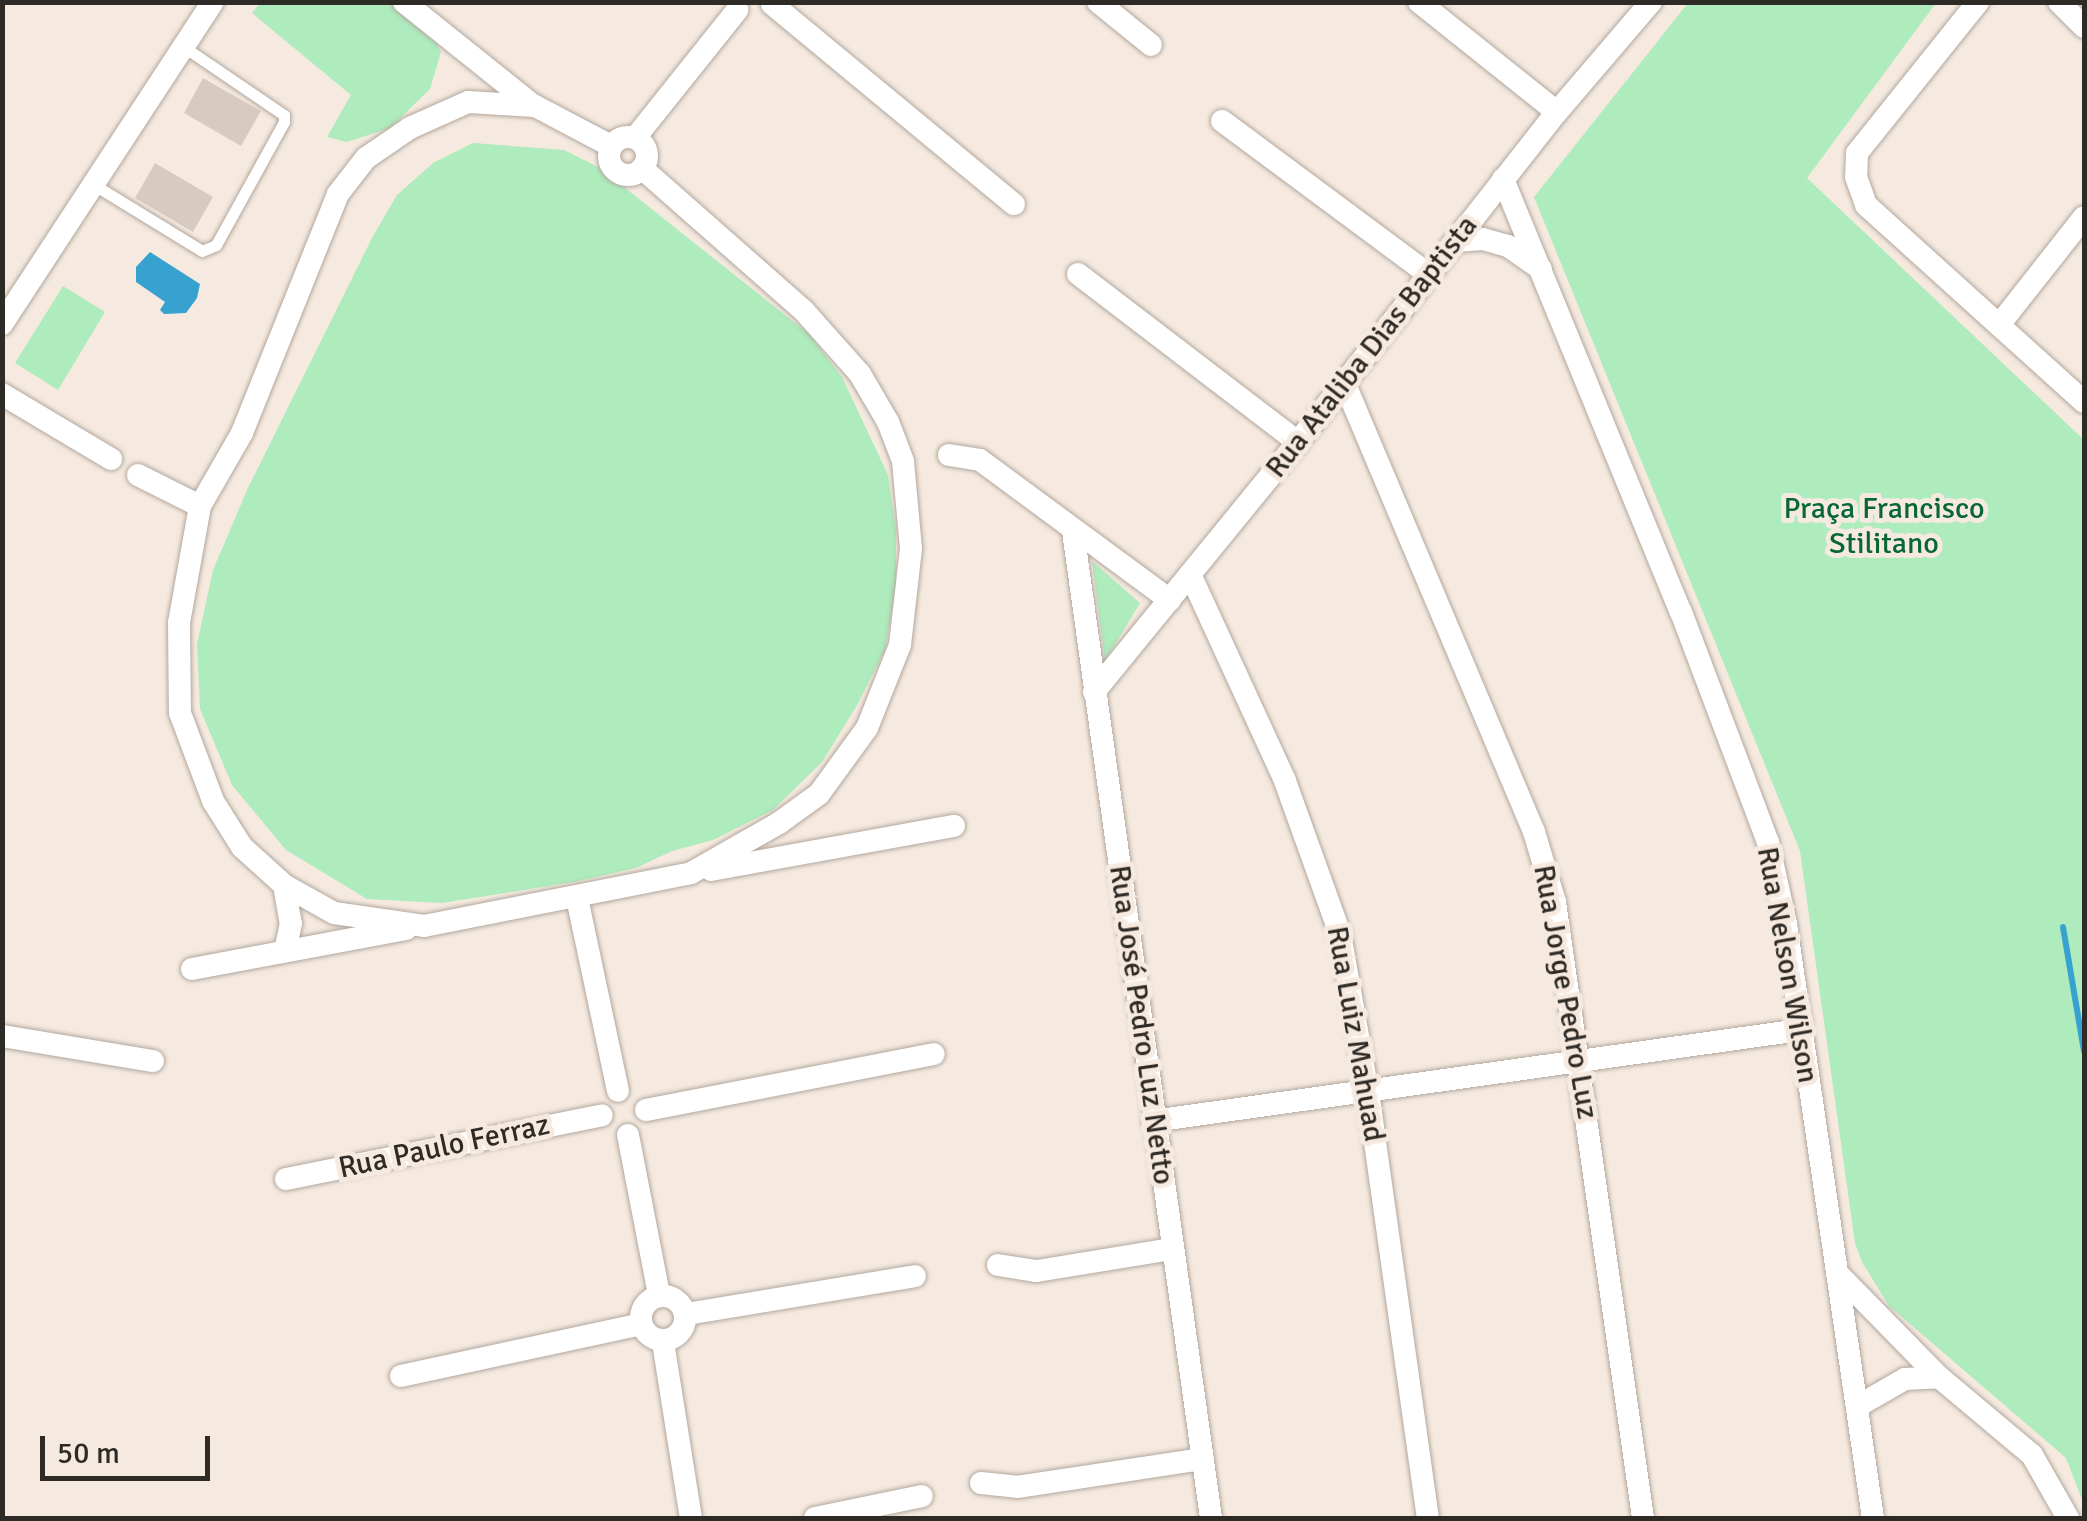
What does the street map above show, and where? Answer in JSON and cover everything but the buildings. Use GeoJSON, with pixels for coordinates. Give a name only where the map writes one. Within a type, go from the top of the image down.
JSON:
{"type":"FeatureCollection","features":[{"type":"Feature","properties":{"kind":"street"},"geometry":{"type":"LineString","coordinates":[[2,324],[213,2]]}},
{"type":"Feature","properties":{"kind":"street"},"geometry":{"type":"LineString","coordinates":[[404,2],[535,106],[612,146]]}},
{"type":"Feature","properties":{"kind":"street"},"geometry":{"type":"LineString","coordinates":[[1098,2],[1151,45]]}},
{"type":"Feature","properties":{"kind":"street"},"geometry":{"type":"LineString","coordinates":[[1419,2],[1557,112]]}},
{"type":"Feature","properties":{"kind":"street","name":"Rua Ataliba Dias Baptista"},"geometry":{"type":"LineString","coordinates":[[1094,692],[1298,442],[1557,112],[1651,2]]}},
{"type":"Feature","properties":{"kind":"street"},"geometry":{"type":"LineString","coordinates":[[1978,2],[1857,154],[1856,177],[1866,204],[2084,402]]}},
{"type":"Feature","properties":{"kind":"street"},"geometry":{"type":"LineString","coordinates":[[2059,2],[2084,26]]}},
{"type":"Feature","properties":{"kind":"street"},"geometry":{"type":"LineString","coordinates":[[635,138],[734,6],[758,15],[772,3],[1014,204]]}},
{"type":"Feature","properties":{"kind":"street"},"geometry":{"type":"LineString","coordinates":[[468,102],[474,59]]}},
{"type":"Feature","properties":{"kind":"street"},"geometry":{"type":"LineString","coordinates":[[424,926],[334,912],[284,885],[242,847],[212,801],[180,712],[178,623],[200,506],[242,433],[338,194],[366,158],[410,128],[468,102],[535,106]]}},
{"type":"Feature","properties":{"kind":"street"},"geometry":{"type":"LineString","coordinates":[[1222,121],[1428,274]]}},
{"type":"Feature","properties":{"kind":"street"},"geometry":{"type":"LineString","coordinates":[[620,138],[635,138],[645,148],[642,168],[628,175],[614,169],[609,156],[620,138]]}},
{"type":"Feature","properties":{"kind":"street"},"geometry":{"type":"LineString","coordinates":[[642,168],[804,311],[860,374],[888,422],[903,460],[911,549],[900,645],[867,728],[819,794],[779,824],[692,874]]}},
{"type":"Feature","properties":{"kind":"street","name":"Rua Nelson Wilson"},"geometry":{"type":"LineString","coordinates":[[1503,180],[1681,612],[1768,842],[1786,924],[1840,1275],[1872,1518]]}},
{"type":"Feature","properties":{"kind":"street"},"geometry":{"type":"LineString","coordinates":[[1999,325],[2084,218]]}},
{"type":"Feature","properties":{"kind":"street"},"geometry":{"type":"LineString","coordinates":[[1456,241],[1483,238],[1508,246],[1542,268]]}},
{"type":"Feature","properties":{"kind":"street"},"geometry":{"type":"LineString","coordinates":[[1078,274],[1298,442]]}},
{"type":"Feature","properties":{"kind":"street","name":"Rua Jorge Pedro Luz"},"geometry":{"type":"LineString","coordinates":[[1344,382],[1534,832],[1555,902],[1643,1518]]}},
{"type":"Feature","properties":{"kind":"street"},"geometry":{"type":"LineString","coordinates":[[2,394],[111,459]]}},
{"type":"Feature","properties":{"kind":"street"},"geometry":{"type":"LineString","coordinates":[[949,455],[980,460],[1170,600]]}},
{"type":"Feature","properties":{"kind":"street"},"geometry":{"type":"LineString","coordinates":[[138,474],[200,506]]}},
{"type":"Feature","properties":{"kind":"street","name":"Rua José Pedro Luz Netto"},"geometry":{"type":"LineString","coordinates":[[1073,532],[1211,1518]]}},
{"type":"Feature","properties":{"kind":"street","name":"Rua Luiz Mahuad"},"geometry":{"type":"LineString","coordinates":[[1190,574],[1285,780],[1340,934],[1368,1092],[1428,1518]]}},
{"type":"Feature","properties":{"kind":"street"},"geometry":{"type":"LineString","coordinates":[[192,969],[954,826]]}},
{"type":"Feature","properties":{"kind":"street"},"geometry":{"type":"LineString","coordinates":[[284,885],[290,923],[285,951]]}},
{"type":"Feature","properties":{"kind":"street"},"geometry":{"type":"LineString","coordinates":[[578,898],[618,1091]]}},
{"type":"Feature","properties":{"kind":"street"},"geometry":{"type":"LineString","coordinates":[[1154,1121],[1800,1030]]}},
{"type":"Feature","properties":{"kind":"street"},"geometry":{"type":"LineString","coordinates":[[2,1036],[153,1060]]}},
{"type":"Feature","properties":{"kind":"street"},"geometry":{"type":"LineString","coordinates":[[646,1110],[934,1054]]}},
{"type":"Feature","properties":{"kind":"street"},"geometry":{"type":"LineString","coordinates":[[618,1091],[640,1097],[646,1110],[644,1124],[628,1135]]}},
{"type":"Feature","properties":{"kind":"street"},"geometry":{"type":"LineString","coordinates":[[618,1091],[608,1098],[602,1115],[608,1128],[628,1135]]}},
{"type":"Feature","properties":{"kind":"street","name":"Rua Paulo Ferraz"},"geometry":{"type":"LineString","coordinates":[[286,1180],[602,1115]]}},
{"type":"Feature","properties":{"kind":"street"},"geometry":{"type":"LineString","coordinates":[[628,1135],[659,1295]]}},
{"type":"Feature","properties":{"kind":"street"},"geometry":{"type":"LineString","coordinates":[[998,1265],[1037,1271],[1172,1249]]}},
{"type":"Feature","properties":{"kind":"street"},"geometry":{"type":"LineString","coordinates":[[1840,1275],[1939,1377],[2032,1455],[2068,1518]]}},
{"type":"Feature","properties":{"kind":"street"},"geometry":{"type":"LineString","coordinates":[[686,1314],[915,1276]]}},
{"type":"Feature","properties":{"kind":"street"},"geometry":{"type":"LineString","coordinates":[[659,1295],[675,1300],[686,1314]]}},
{"type":"Feature","properties":{"kind":"street"},"geometry":{"type":"LineString","coordinates":[[659,1295],[642,1308],[641,1324],[649,1336],[663,1342]]}},
{"type":"Feature","properties":{"kind":"street"},"geometry":{"type":"LineString","coordinates":[[663,1342],[680,1331],[686,1314]]}},
{"type":"Feature","properties":{"kind":"street"},"geometry":{"type":"LineString","coordinates":[[401,1376],[641,1324]]}},
{"type":"Feature","properties":{"kind":"street"},"geometry":{"type":"LineString","coordinates":[[663,1342],[691,1518]]}},
{"type":"Feature","properties":{"kind":"street"},"geometry":{"type":"LineString","coordinates":[[1858,1406],[1904,1379],[1939,1377]]}},
{"type":"Feature","properties":{"kind":"street"},"geometry":{"type":"LineString","coordinates":[[981,1483],[1018,1487],[1203,1459]]}},
{"type":"Feature","properties":{"kind":"street"},"geometry":{"type":"LineString","coordinates":[[815,1518],[922,1496]]}},
{"type":"Feature","properties":{"kind":"lane"},"geometry":{"type":"LineString","coordinates":[[96,186],[202,251],[216,245],[284,122],[284,115],[184,47]]}},
{"type":"Feature","properties":{"kind":"green space"},"geometry":{"type":"Polygon","coordinates":[[[260,3],[402,3],[424,19],[441,52],[430,89],[390,128],[347,142],[327,137],[351,95],[252,13],[260,3]]]}},
{"type":"Feature","properties":{"kind":"green space","name":"Praça Francisco Stilitano"},"geometry":{"type":"Polygon","coordinates":[[[1688,3],[1936,3],[1807,178],[2084,440],[2084,1505],[2066,1458],[1889,1306],[1862,1262],[1855,1243],[1800,851],[1534,197],[1688,3]]]}},
{"type":"Feature","properties":{"kind":"green space"},"geometry":{"type":"Polygon","coordinates":[[[473,143],[564,150],[600,168],[809,334],[842,377],[888,475],[896,530],[896,588],[885,650],[856,707],[822,762],[773,810],[713,840],[672,851],[636,868],[574,882],[442,903],[367,899],[286,850],[232,785],[200,709],[197,644],[213,570],[247,490],[373,236],[397,195],[433,163],[473,143]]]}},
{"type":"Feature","properties":{"kind":"green space"},"geometry":{"type":"Polygon","coordinates":[[[63,286],[105,312],[58,390],[15,363],[63,286]]]}},
{"type":"Feature","properties":{"kind":"green space"},"geometry":{"type":"Polygon","coordinates":[[[1092,561],[1140,603],[1105,661],[1092,561]]]}},
{"type":"Feature","properties":{"kind":"water"},"geometry":{"type":"Polygon","coordinates":[[[150,252],[200,284],[197,298],[186,313],[164,314],[160,310],[165,302],[136,282],[136,267],[150,252]]]}},
{"type":"Feature","properties":{"kind":"waterway"},"geometry":{"type":"LineString","coordinates":[[2063,927],[2084,1051]]}}]}
